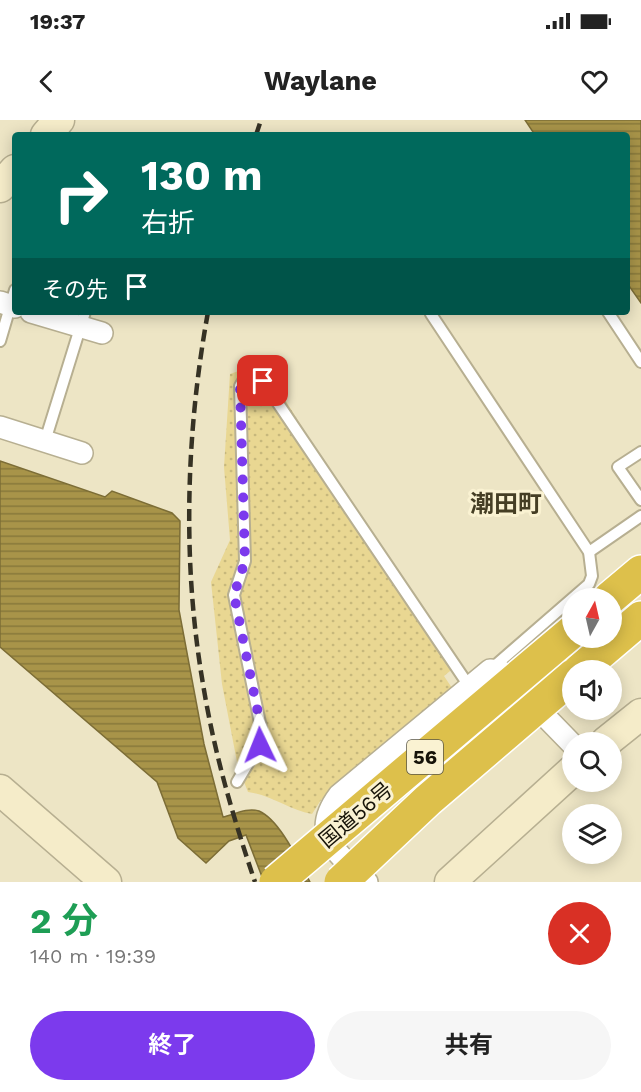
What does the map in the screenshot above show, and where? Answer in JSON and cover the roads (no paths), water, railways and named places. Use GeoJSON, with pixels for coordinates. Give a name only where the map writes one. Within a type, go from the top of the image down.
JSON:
{"type":"FeatureCollection","features":[{"type":"Feature","properties":{"kind":"highway"},"geometry":{"type":"LineString","coordinates":[[622,588],[641,572]]}},
{"type":"Feature","properties":{"kind":"highway"},"geometry":{"type":"LineString","coordinates":[[592,660],[641,618]]}},
{"type":"Feature","properties":{"kind":"highway","name":"国道56号"},"geometry":{"type":"LineString","coordinates":[[276,882],[562,640]]}},
{"type":"Feature","properties":{"kind":"highway"},"geometry":{"type":"LineString","coordinates":[[341,882],[428,800],[562,685]]}},
{"type":"Feature","properties":{"kind":"street"},"geometry":{"type":"LineString","coordinates":[[49,132],[59,120]]}},
{"type":"Feature","properties":{"kind":"street"},"geometry":{"type":"LineString","coordinates":[[0,187],[12,173]]}},
{"type":"Feature","properties":{"kind":"street"},"geometry":{"type":"LineString","coordinates":[[50,315],[82,320],[102,333]]}},
{"type":"Feature","properties":{"kind":"street"},"geometry":{"type":"LineString","coordinates":[[0,427],[82,453]]}},
{"type":"Feature","properties":{"kind":"street"},"geometry":{"type":"LineString","coordinates":[[367,882],[327,840],[324,824],[330,806],[339,795],[490,670],[501,671],[562,734]]}},
{"type":"Feature","properties":{"kind":"street"},"geometry":{"type":"LineString","coordinates":[[618,732],[641,714]]}},
{"type":"Feature","properties":{"kind":"street"},"geometry":{"type":"LineString","coordinates":[[458,873],[562,780]]}},
{"type":"Feature","properties":{"kind":"street"},"geometry":{"type":"LineString","coordinates":[[0,790],[106,882]]}},
{"type":"Feature","properties":{"kind":"lane"},"geometry":{"type":"LineString","coordinates":[[0,341],[10,301]]}},
{"type":"Feature","properties":{"kind":"lane"},"geometry":{"type":"LineString","coordinates":[[432,315],[589,552],[592,576],[590,584],[490,670]]}},
{"type":"Feature","properties":{"kind":"lane"},"geometry":{"type":"LineString","coordinates":[[610,315],[641,362]]}},
{"type":"Feature","properties":{"kind":"lane"},"geometry":{"type":"LineString","coordinates":[[45,441],[82,320]]}},
{"type":"Feature","properties":{"kind":"lane"},"geometry":{"type":"LineString","coordinates":[[237,782],[260,745],[261,728],[234,595],[245,561],[240,386],[246,376],[258,377],[263,381],[469,686]]}},
{"type":"Feature","properties":{"kind":"lane"},"geometry":{"type":"LineString","coordinates":[[641,452],[618,467],[641,500]]}},
{"type":"Feature","properties":{"kind":"lane"},"geometry":{"type":"LineString","coordinates":[[589,552],[641,516]]}},
{"type":"Feature","properties":{"kind":"railway"},"geometry":{"type":"LineString","coordinates":[[257,132],[261,120]]}},
{"type":"Feature","properties":{"kind":"railway"},"geometry":{"type":"LineString","coordinates":[[208,315],[191,451],[189,498],[192,592],[203,684],[218,759],[255,882]]}},
{"type":"Feature","properties":{"kind":"district","name":"潮田町"},"geometry":{"type":"Point","coordinates":[506,504]}}]}
